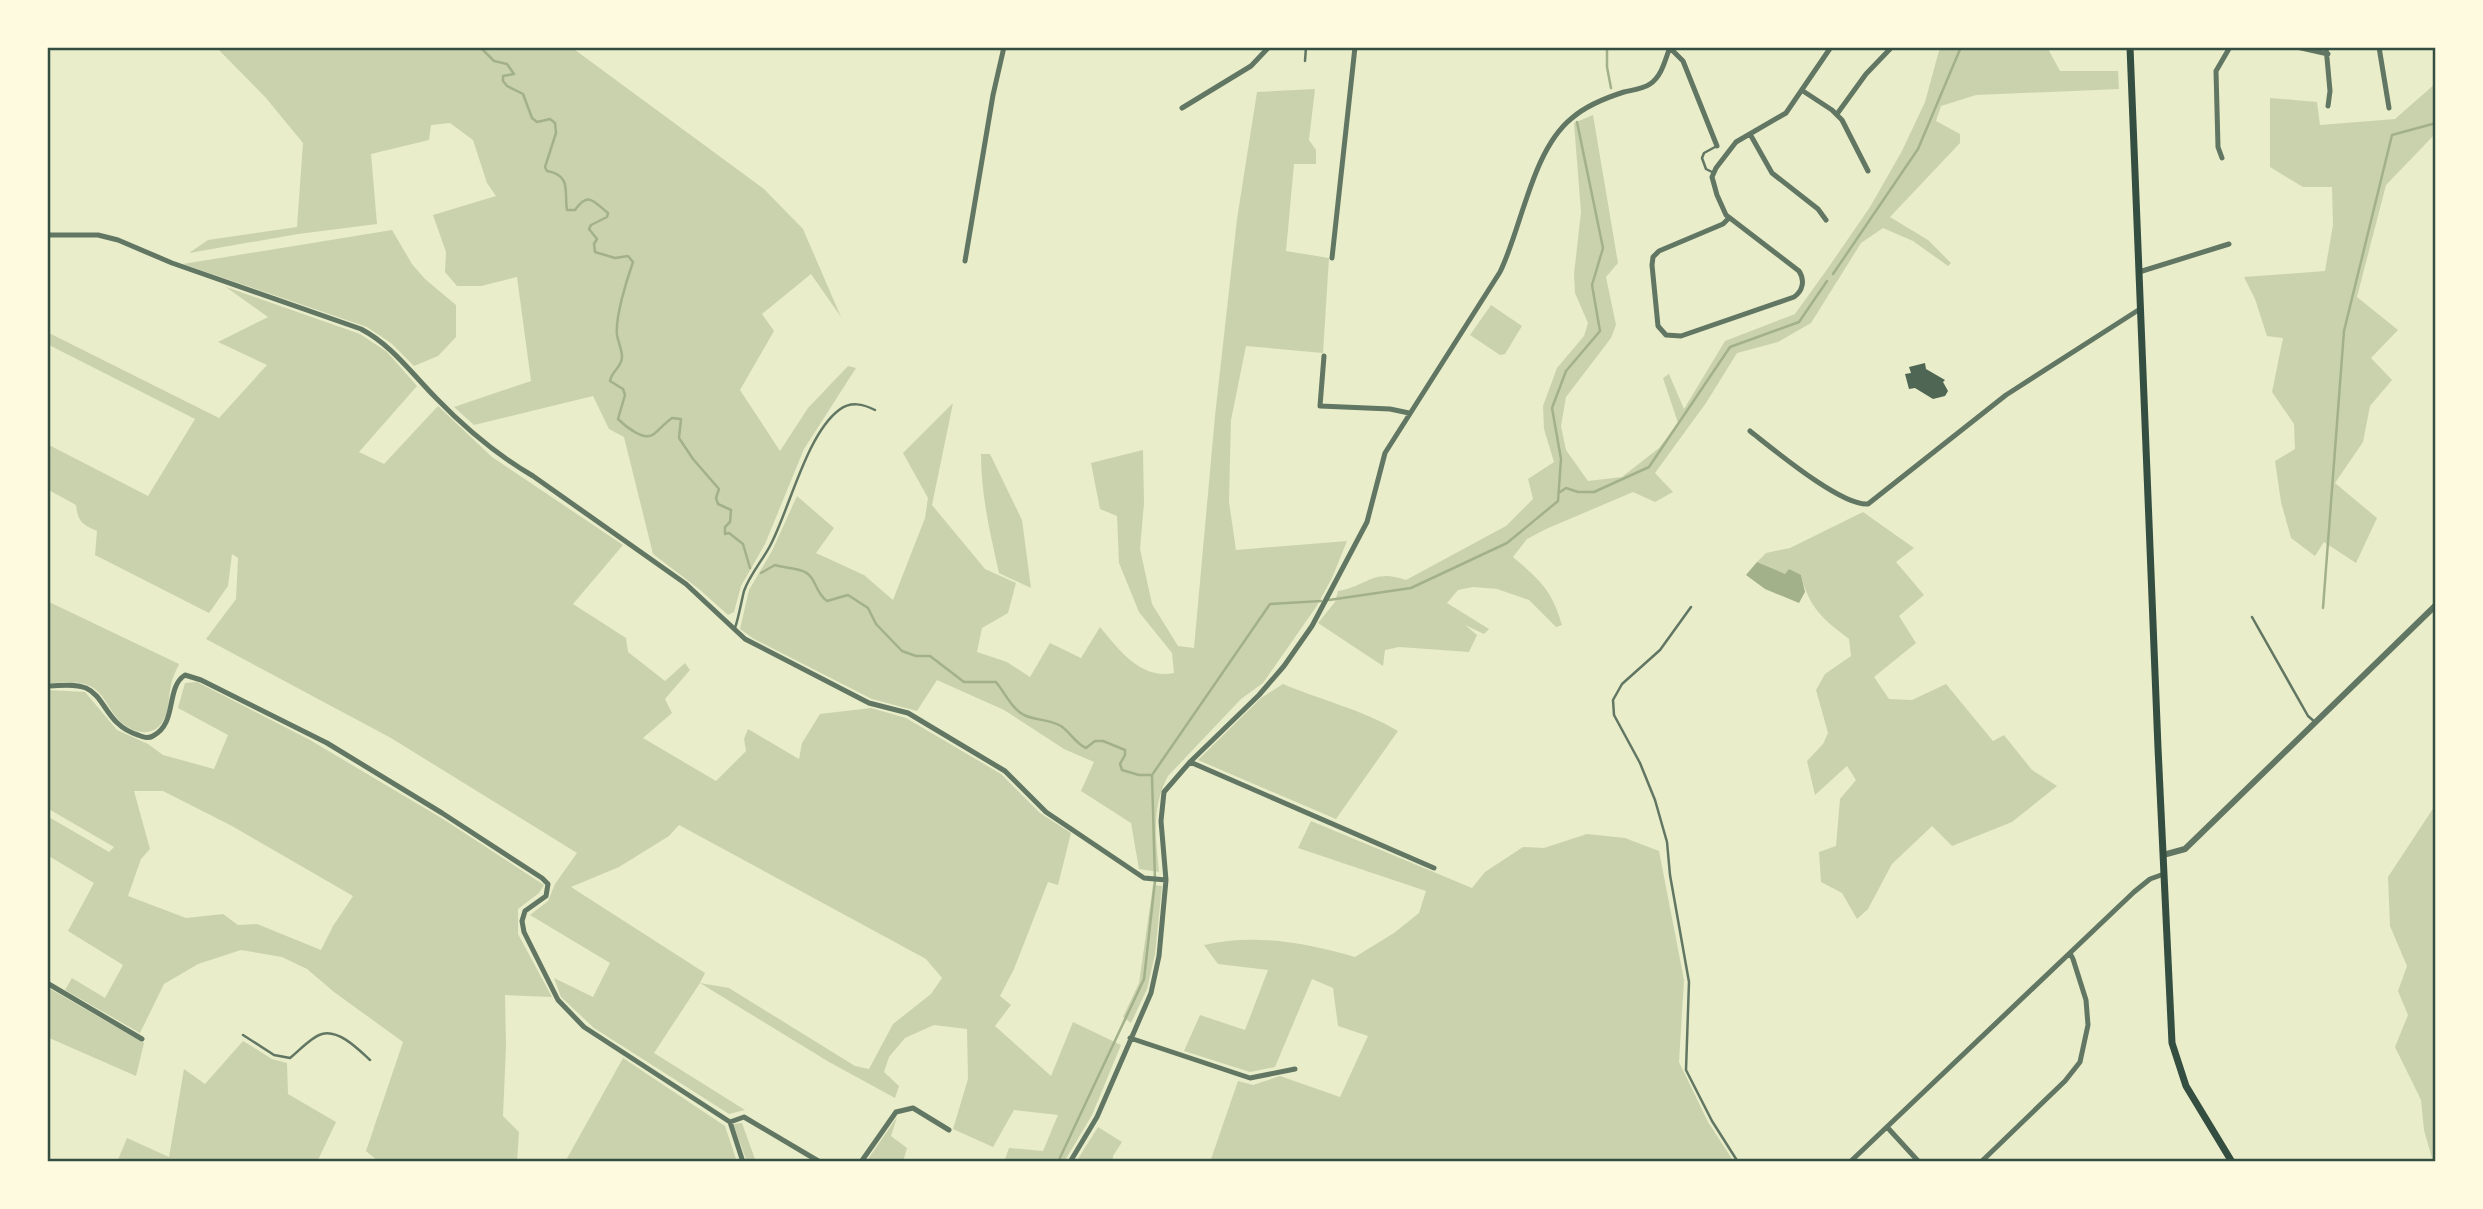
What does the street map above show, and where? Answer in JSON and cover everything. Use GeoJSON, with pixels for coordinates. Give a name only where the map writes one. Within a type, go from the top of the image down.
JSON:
{"type":"FeatureCollection","features":[{"type":"Feature","properties":{"kind":"main road"},"geometry":{"type":"LineString","coordinates":[[2130,47],[2170,1019],[2176,1062],[2190,1095],[2232,1162]]}},
{"type":"Feature","properties":{"kind":"street"},"geometry":{"type":"LineString","coordinates":[[965,261],[993,95],[1004,47]]}},
{"type":"Feature","properties":{"kind":"street"},"geometry":{"type":"LineString","coordinates":[[1182,108],[1251,66],[1269,47]]}},
{"type":"Feature","properties":{"kind":"street"},"geometry":{"type":"LineString","coordinates":[[1332,258],[1355,47]]}},
{"type":"Feature","properties":{"kind":"street"},"geometry":{"type":"LineString","coordinates":[[1729,218],[1723,224],[1658,251],[1653,257],[1658,326],[1666,335],[1681,336],[1794,297],[1800,291],[1803,282],[1799,271],[1729,218],[1712,181],[1731,146],[1786,113],[1831,47]]}},
{"type":"Feature","properties":{"kind":"street"},"geometry":{"type":"LineString","coordinates":[[2222,158],[2218,146],[2216,71],[2230,47]]}},
{"type":"Feature","properties":{"kind":"street"},"geometry":{"type":"LineString","coordinates":[[2297,47],[2327,51],[2330,91],[2328,106]]}},
{"type":"Feature","properties":{"kind":"street"},"geometry":{"type":"LineString","coordinates":[[2379,47],[2389,108]]}},
{"type":"Feature","properties":{"kind":"street"},"geometry":{"type":"LineString","coordinates":[[1070,1162],[1097,1117],[1129,1038],[1151,993],[1159,956],[1166,880],[1161,821],[1164,792],[1190,762],[1259,695],[1284,666],[1312,626],[1367,522],[1380,464],[1409,413],[1500,272],[1526,198],[1550,144],[1569,120],[1588,106],[1610,96],[1649,85],[1663,68],[1670,48],[1683,61],[1717,146]]}},
{"type":"Feature","properties":{"kind":"street"},"geometry":{"type":"LineString","coordinates":[[1837,114],[1866,74],[1890,49]]}},
{"type":"Feature","properties":{"kind":"street"},"geometry":{"type":"LineString","coordinates":[[1803,91],[1837,114],[1868,171]]}},
{"type":"Feature","properties":{"kind":"street"},"geometry":{"type":"LineString","coordinates":[[1750,134],[1772,173],[1818,209],[1826,220]]}},
{"type":"Feature","properties":{"kind":"street"},"geometry":{"type":"LineString","coordinates":[[47,235],[98,235],[118,240],[172,263],[361,329],[390,348],[476,436],[509,462],[686,584],[745,639],[869,703],[908,713],[1005,771],[1046,812],[1144,878],[1166,880]]}},
{"type":"Feature","properties":{"kind":"street"},"geometry":{"type":"LineString","coordinates":[[2139,272],[2230,244]]}},
{"type":"Feature","properties":{"kind":"street"},"geometry":{"type":"LineString","coordinates":[[1750,431],[1793,465],[1855,504],[1868,505],[2006,395],[2140,309]]}},
{"type":"Feature","properties":{"kind":"street"},"geometry":{"type":"LineString","coordinates":[[1324,356],[1320,406],[1390,409],[1409,413]]}},
{"type":"Feature","properties":{"kind":"street"},"geometry":{"type":"LineString","coordinates":[[2163,855],[2185,849],[2436,605]]}},
{"type":"Feature","properties":{"kind":"street"},"geometry":{"type":"LineString","coordinates":[[47,686],[74,685],[86,688],[122,728],[147,738],[154,736],[168,720],[176,685],[180,679],[185,675],[201,680],[327,743],[542,878],[548,884],[546,896],[524,911],[522,921],[524,932],[558,1000],[584,1027],[730,1122],[743,1162]]}},
{"type":"Feature","properties":{"kind":"street"},"geometry":{"type":"LineString","coordinates":[[1190,762],[1434,869]]}},
{"type":"Feature","properties":{"kind":"street"},"geometry":{"type":"LineString","coordinates":[[1850,1162],[2134,892],[2150,879],[2164,874]]}},
{"type":"Feature","properties":{"kind":"street"},"geometry":{"type":"LineString","coordinates":[[1981,1162],[2065,1081],[2080,1062],[2088,1025],[2086,1000],[2070,953]]}},
{"type":"Feature","properties":{"kind":"street"},"geometry":{"type":"LineString","coordinates":[[47,983],[142,1039]]}},
{"type":"Feature","properties":{"kind":"street"},"geometry":{"type":"LineString","coordinates":[[1129,1038],[1250,1078],[1295,1069]]}},
{"type":"Feature","properties":{"kind":"street"},"geometry":{"type":"LineString","coordinates":[[862,1162],[896,1111],[913,1108],[949,1130]]}},
{"type":"Feature","properties":{"kind":"street"},"geometry":{"type":"LineString","coordinates":[[730,1122],[744,1117],[821,1162]]}},
{"type":"Feature","properties":{"kind":"street"},"geometry":{"type":"LineString","coordinates":[[1886,1127],[1919,1162]]}},
{"type":"Feature","properties":{"kind":"lane"},"geometry":{"type":"LineString","coordinates":[[1305,61],[1306,47]]}},
{"type":"Feature","properties":{"kind":"lane"},"geometry":{"type":"LineString","coordinates":[[1714,173],[1706,169],[1702,158],[1704,153],[1717,146]]}},
{"type":"Feature","properties":{"kind":"lane"},"geometry":{"type":"LineString","coordinates":[[735,632],[745,589],[770,547],[809,454],[825,424],[841,408],[853,403],[875,410]]}},
{"type":"Feature","properties":{"kind":"lane"},"geometry":{"type":"LineString","coordinates":[[1691,607],[1660,650],[1622,684],[1613,700],[1614,715],[1656,800],[1667,842],[1670,875],[1689,982],[1686,1070],[1712,1121],[1738,1162]]}},
{"type":"Feature","properties":{"kind":"lane"},"geometry":{"type":"LineString","coordinates":[[2252,617],[2308,716],[2315,722]]}},
{"type":"Feature","properties":{"kind":"lane"},"geometry":{"type":"LineString","coordinates":[[243,1035],[274,1055],[290,1058],[320,1034],[332,1033],[356,1047],[370,1060]]}},
{"type":"Feature","properties":{"kind":"shaded area"},"geometry":{"type":"Polygon","coordinates":[[[216,47],[571,47],[764,189],[803,229],[841,317],[811,274],[762,314],[774,331],[740,390],[780,451],[808,408],[848,366],[856,368],[804,449],[765,544],[741,586],[734,612],[728,615],[653,554],[624,437],[609,429],[593,396],[474,425],[454,407],[531,381],[517,277],[481,286],[457,286],[445,272],[446,252],[433,215],[496,196],[487,183],[473,140],[450,123],[431,125],[429,140],[371,154],[377,224],[298,234],[189,253],[208,240],[297,227],[303,143],[266,98],[216,47]]]}},
{"type":"Feature","properties":{"kind":"shaded area"},"geometry":{"type":"Polygon","coordinates":[[[1940,47],[2047,47],[2060,71],[2118,71],[2119,89],[1976,95],[1941,106],[1936,121],[1960,134],[1960,143],[1890,217],[1928,240],[1951,263],[1948,266],[1913,241],[1883,228],[1861,243],[1811,323],[1778,342],[1737,353],[1706,403],[1655,473],[1673,492],[1655,502],[1633,492],[1527,539],[1513,557],[1544,586],[1562,625],[1556,627],[1529,600],[1497,589],[1473,587],[1458,590],[1447,603],[1489,629],[1484,634],[1465,625],[1477,635],[1469,652],[1399,647],[1385,650],[1383,666],[1318,623],[1335,602],[1338,591],[1378,577],[1406,580],[1506,526],[1533,499],[1528,479],[1554,462],[1544,429],[1543,406],[1557,368],[1584,336],[1588,323],[1575,293],[1574,274],[1581,212],[1574,123],[1593,115],[1618,263],[1606,277],[1616,325],[1611,338],[1566,397],[1561,426],[1566,450],[1588,481],[1622,477],[1659,448],[1678,423],[1663,378],[1669,374],[1684,409],[1725,341],[1795,314],[1870,207],[1902,151],[1925,102],[1940,47]]]}},
{"type":"Feature","properties":{"kind":"shaded area"},"geometry":{"type":"Polygon","coordinates":[[[2436,83],[2436,133],[2386,185],[2357,297],[2398,330],[2371,358],[2392,380],[2370,406],[2363,442],[2335,483],[2377,518],[2356,563],[2324,542],[2315,556],[2291,538],[2281,502],[2275,461],[2295,449],[2294,424],[2272,392],[2283,338],[2267,336],[2255,299],[2244,277],[2325,271],[2333,225],[2332,187],[2303,187],[2270,167],[2270,98],[2317,102],[2320,125],[2395,119],[2436,83]]]}},
{"type":"Feature","properties":{"kind":"shaded area"},"geometry":{"type":"Polygon","coordinates":[[[1315,89],[1309,140],[1316,150],[1316,164],[1294,164],[1286,251],[1329,258],[1323,353],[1246,346],[1231,420],[1229,502],[1236,550],[1347,541],[1332,578],[1316,607],[1263,683],[1241,699],[1168,776],[1157,811],[1159,872],[1139,869],[1131,823],[1081,791],[1094,762],[1064,749],[1004,710],[937,680],[917,711],[872,699],[754,639],[740,629],[749,590],[772,551],[797,496],[834,528],[816,553],[864,575],[893,600],[925,518],[928,498],[903,453],[953,403],[932,505],[985,569],[1016,583],[1008,613],[982,628],[977,652],[1007,662],[1030,677],[1050,643],[1081,658],[1100,627],[1123,654],[1141,668],[1162,674],[1174,673],[1172,653],[1139,612],[1119,563],[1117,516],[1100,509],[1091,463],[1143,450],[1144,503],[1140,549],[1152,604],[1178,646],[1194,648],[1215,416],[1237,219],[1257,92],[1315,89]]]}},
{"type":"Feature","properties":{"kind":"shaded area"},"geometry":{"type":"Polygon","coordinates":[[[392,230],[412,264],[425,279],[456,305],[456,337],[438,356],[414,366],[391,343],[367,327],[183,264],[392,230]]]}},
{"type":"Feature","properties":{"kind":"shaded area"},"geometry":{"type":"Polygon","coordinates":[[[226,287],[360,334],[387,352],[417,386],[359,452],[384,464],[438,406],[492,457],[623,545],[573,604],[626,638],[628,652],[665,681],[685,663],[690,670],[665,699],[672,713],[643,738],[716,781],[746,751],[744,739],[748,729],[799,759],[802,743],[820,714],[871,708],[906,718],[1001,774],[1040,813],[1071,833],[1058,885],[1048,882],[1014,969],[1000,996],[1011,1005],[995,1026],[1051,1076],[1073,1022],[1121,1045],[1092,1115],[1064,1162],[1004,1162],[1009,1148],[1043,1151],[1058,1115],[1014,1110],[993,1147],[953,1129],[968,1079],[967,1029],[934,1025],[905,1038],[889,1057],[884,1072],[899,1086],[895,1098],[829,1062],[700,983],[654,1053],[745,1110],[729,1114],[594,1028],[561,997],[554,978],[593,997],[610,963],[530,915],[548,901],[555,884],[577,853],[391,738],[206,639],[236,599],[238,558],[232,554],[228,586],[209,613],[95,555],[97,531],[82,522],[76,505],[47,489],[47,444],[148,496],[195,419],[47,344],[47,332],[219,418],[267,365],[218,342],[268,317],[226,287]],[[679,825],[669,836],[619,867],[571,887],[705,973],[700,983],[729,988],[855,1066],[869,1069],[893,1024],[931,994],[942,978],[926,959],[679,825]]]}},
{"type":"Feature","properties":{"kind":"shaded area"},"geometry":{"type":"Polygon","coordinates":[[[1491,305],[1522,326],[1505,354],[1500,355],[1470,335],[1491,305]]]}},
{"type":"Feature","properties":{"kind":"shaded area"},"geometry":{"type":"Polygon","coordinates":[[[981,454],[990,454],[1022,520],[1031,588],[999,573],[984,499],[981,454]]]}},
{"type":"Feature","properties":{"kind":"shaded area"},"geometry":{"type":"Polygon","coordinates":[[[1863,512],[1914,548],[1896,562],[1924,595],[1899,616],[1916,643],[1874,677],[1889,699],[1912,700],[1946,684],[1993,741],[2004,735],[2032,770],[2057,786],[2012,822],[1952,846],[1932,826],[1892,864],[1868,909],[1857,919],[1842,893],[1821,882],[1819,852],[1836,846],[1840,799],[1856,780],[1847,766],[1815,795],[1807,761],[1823,744],[1828,733],[1816,690],[1825,674],[1851,656],[1849,639],[1818,612],[1808,596],[1801,575],[1785,575],[1757,562],[1766,553],[1790,548],[1863,512]]]}},
{"type":"Feature","properties":{"kind":"shaded area"},"geometry":{"type":"Polygon","coordinates":[[[1757,562],[1785,574],[1789,569],[1801,575],[1805,592],[1799,603],[1765,589],[1746,575],[1757,562]]]}},
{"type":"Feature","properties":{"kind":"shaded area"},"geometry":{"type":"Polygon","coordinates":[[[47,601],[179,664],[172,682],[167,712],[155,730],[144,732],[127,727],[102,696],[90,686],[72,682],[47,683],[47,601]]]}},
{"type":"Feature","properties":{"kind":"shaded area"},"geometry":{"type":"Polygon","coordinates":[[[197,682],[310,740],[443,819],[544,885],[539,893],[518,909],[518,934],[552,997],[505,995],[503,1116],[519,1132],[517,1162],[379,1162],[366,1151],[403,1042],[307,969],[282,957],[241,950],[198,964],[164,984],[140,1033],[65,990],[72,978],[105,998],[123,965],[68,931],[94,883],[47,855],[47,816],[109,852],[114,847],[47,808],[47,690],[85,692],[117,730],[148,744],[163,755],[214,769],[228,735],[178,708],[185,683],[197,682]],[[134,791],[150,849],[141,859],[128,896],[186,918],[223,914],[238,925],[257,924],[321,950],[353,896],[232,826],[163,791],[134,791]]]}},
{"type":"Feature","properties":{"kind":"shaded area"},"geometry":{"type":"Polygon","coordinates":[[[1283,684],[1356,711],[1398,731],[1336,819],[1198,760],[1261,698],[1283,684]]]}},
{"type":"Feature","properties":{"kind":"shaded area"},"geometry":{"type":"Polygon","coordinates":[[[2436,804],[2436,1162],[2433,1162],[2424,1130],[2421,1100],[2395,1047],[2408,1015],[2398,991],[2407,966],[2390,926],[2388,877],[2436,804]]]}},
{"type":"Feature","properties":{"kind":"shaded area"},"geometry":{"type":"Polygon","coordinates":[[[1311,821],[1472,888],[1485,872],[1523,847],[1544,848],[1587,834],[1625,838],[1659,851],[1684,980],[1679,1062],[1708,1122],[1734,1162],[1210,1162],[1238,1081],[1253,1085],[1280,1076],[1340,1097],[1368,1036],[1338,1026],[1333,988],[1312,979],[1275,1067],[1250,1072],[1184,1051],[1200,1015],[1245,1030],[1268,970],[1218,964],[1204,945],[1242,940],[1280,941],[1355,957],[1394,933],[1419,913],[1426,891],[1298,848],[1311,821]]]}},
{"type":"Feature","properties":{"kind":"shaded area"},"geometry":{"type":"Polygon","coordinates":[[[1153,885],[1162,886],[1155,954],[1147,989],[1131,1023],[1123,1017],[1139,983],[1153,885]]]}},
{"type":"Feature","properties":{"kind":"shaded area"},"geometry":{"type":"Polygon","coordinates":[[[47,987],[144,1043],[136,1076],[47,1037],[47,987]]]}},
{"type":"Feature","properties":{"kind":"shaded area"},"geometry":{"type":"Polygon","coordinates":[[[243,1041],[272,1059],[287,1063],[288,1094],[336,1122],[317,1162],[117,1162],[127,1138],[169,1157],[184,1069],[205,1084],[243,1041]]]}},
{"type":"Feature","properties":{"kind":"shaded area"},"geometry":{"type":"Polygon","coordinates":[[[623,1058],[725,1126],[737,1162],[565,1162],[623,1058]]]}},
{"type":"Feature","properties":{"kind":"shaded area"},"geometry":{"type":"Polygon","coordinates":[[[897,1117],[891,1136],[907,1148],[903,1162],[866,1162],[897,1117]]]}},
{"type":"Feature","properties":{"kind":"shaded area"},"geometry":{"type":"Polygon","coordinates":[[[742,1123],[756,1162],[747,1162],[733,1124],[742,1123]]]}},
{"type":"Feature","properties":{"kind":"shaded area"},"geometry":{"type":"Polygon","coordinates":[[[1098,1127],[1122,1142],[1113,1156],[1113,1162],[1076,1162],[1098,1127]]]}},
{"type":"Feature","properties":{"kind":"building"},"geometry":{"type":"Polygon","coordinates":[[[1925,363],[1926,369],[1945,380],[1943,382],[1948,391],[1945,396],[1933,399],[1915,388],[1909,389],[1905,374],[1911,373],[1909,367],[1925,363]]]}},
{"type":"Feature","properties":{"kind":"waterway"},"geometry":{"type":"LineString","coordinates":[[480,47],[494,61],[507,64],[514,74],[503,76],[503,81],[523,94],[532,118],[537,122],[550,119],[555,123],[556,133],[545,167],[564,181],[567,210],[575,210],[587,199],[608,213],[607,217],[591,225],[589,229],[597,239],[594,244],[595,252],[615,258],[628,256],[633,262],[618,318],[617,335],[622,361],[610,381],[623,389],[625,395],[618,419],[645,436],[654,434],[672,418],[681,419],[679,438],[719,489],[716,498],[718,504],[731,510],[725,534],[729,533],[743,544],[750,568]]}},
{"type":"Feature","properties":{"kind":"waterway"},"geometry":{"type":"LineString","coordinates":[[1607,47],[1611,88]]}},
{"type":"Feature","properties":{"kind":"waterway"},"geometry":{"type":"LineString","coordinates":[[1833,274],[1918,149],[1961,47]]}},
{"type":"Feature","properties":{"kind":"waterway"},"geometry":{"type":"LineString","coordinates":[[1329,600],[1411,588],[1507,543],[1558,501],[1561,459],[1552,408],[1566,371],[1600,331],[1592,285],[1603,248],[1577,122]]}},
{"type":"Feature","properties":{"kind":"waterway"},"geometry":{"type":"LineString","coordinates":[[2323,608],[2344,331],[2392,135],[2436,123]]}},
{"type":"Feature","properties":{"kind":"waterway"},"geometry":{"type":"LineString","coordinates":[[1560,492],[1566,488],[1578,492],[1594,492],[1649,467],[1730,347],[1799,322],[1827,281]]}},
{"type":"Feature","properties":{"kind":"waterway"},"geometry":{"type":"LineString","coordinates":[[761,573],[775,565],[809,574],[827,601],[848,595],[868,608],[876,624],[902,651],[916,656],[930,656],[964,682],[996,682],[1012,705],[1024,715],[1061,726],[1086,748],[1095,741],[1103,741],[1125,750],[1120,764],[1122,770],[1139,775],[1152,775]]}},
{"type":"Feature","properties":{"kind":"waterway"},"geometry":{"type":"LineString","coordinates":[[1152,775],[1270,604],[1321,601]]}},
{"type":"Feature","properties":{"kind":"waterway"},"geometry":{"type":"LineString","coordinates":[[1058,1162],[1144,979],[1155,881],[1152,775]]}}]}
